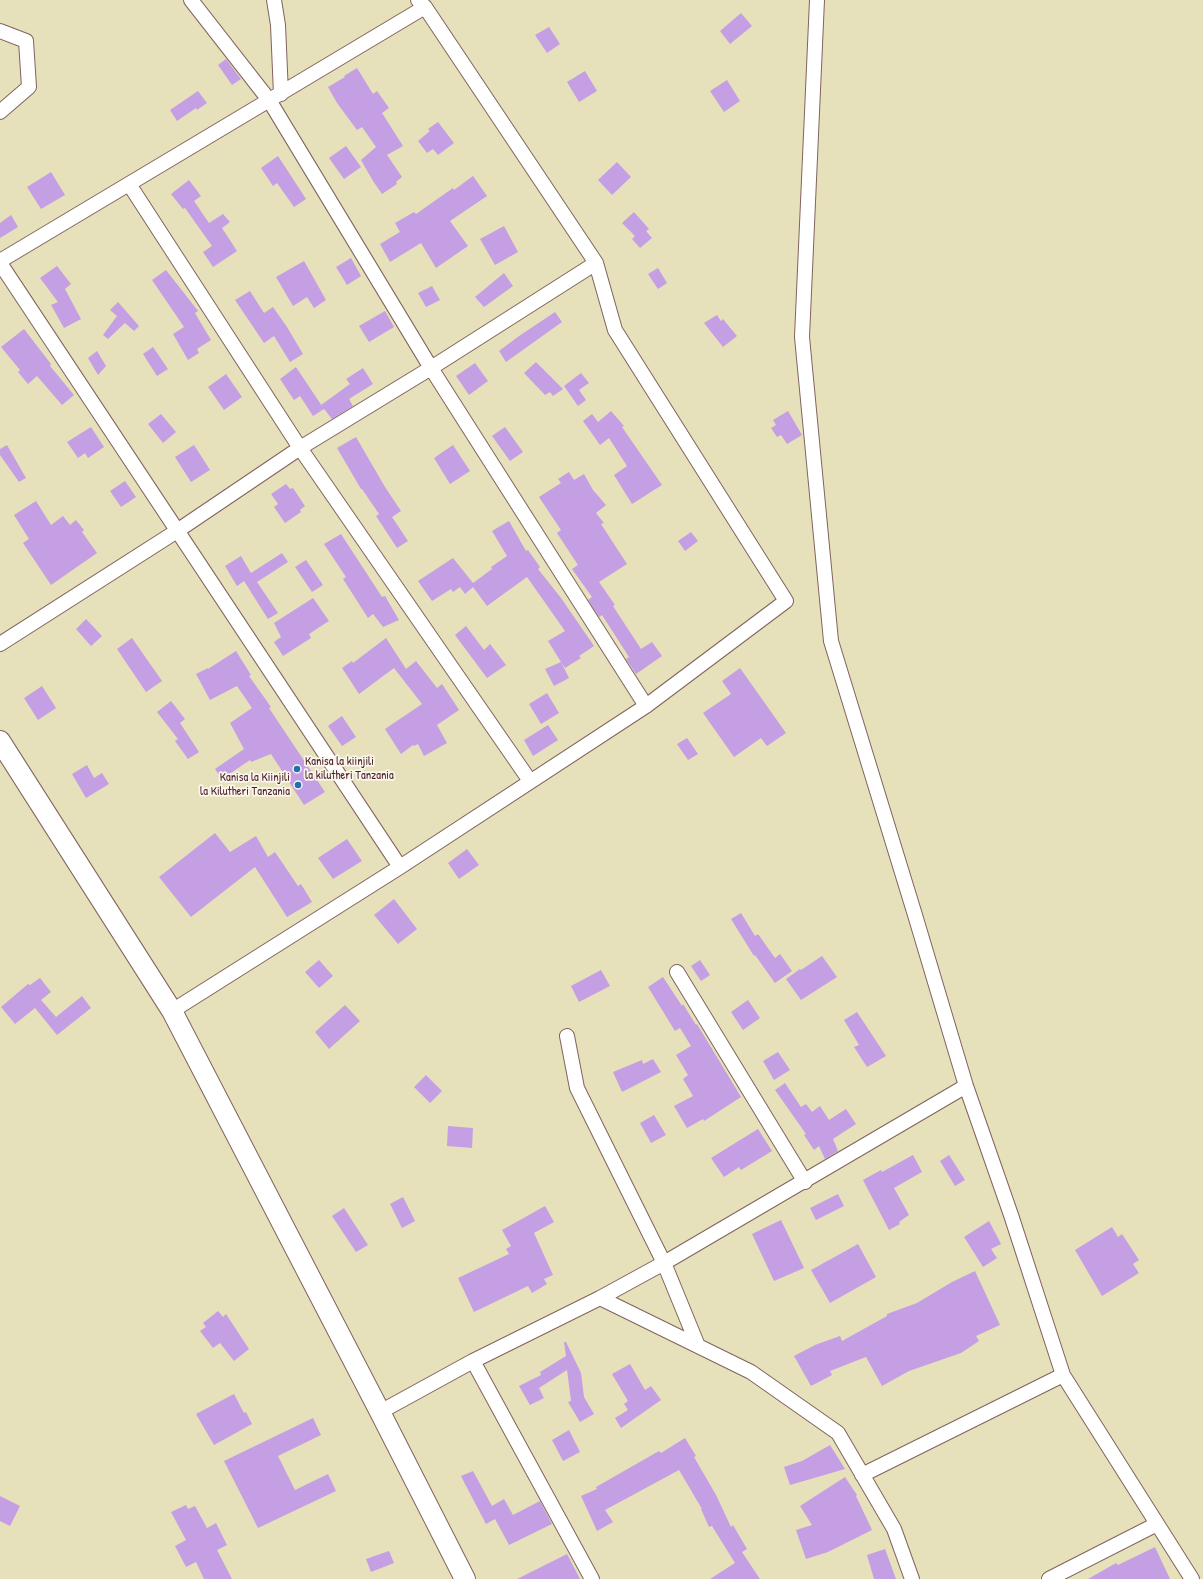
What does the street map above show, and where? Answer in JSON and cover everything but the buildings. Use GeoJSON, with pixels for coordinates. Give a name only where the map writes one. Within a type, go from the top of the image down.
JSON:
{"type":"FeatureCollection","features":[{"type":"Feature","properties":{"kind":"street"},"geometry":{"type":"LineString","coordinates":[[191,0],[275,97],[431,368],[646,706]]}},
{"type":"Feature","properties":{"kind":"street"},"geometry":{"type":"LineString","coordinates":[[274,0],[278,25],[275,97]]}},
{"type":"Feature","properties":{"kind":"street"},"geometry":{"type":"LineString","coordinates":[[818,0],[802,337],[831,641],[966,1086],[1011,1215],[1063,1374],[1192,1579]]}},
{"type":"Feature","properties":{"kind":"street"},"geometry":{"type":"LineString","coordinates":[[172,1011],[400,867],[646,706],[786,601],[615,330],[596,263],[422,4],[275,97],[0,262],[400,867]]}},
{"type":"Feature","properties":{"kind":"street"},"geometry":{"type":"LineString","coordinates":[[0,31],[26,41],[30,87],[0,112]]}},
{"type":"Feature","properties":{"kind":"street"},"geometry":{"type":"LineString","coordinates":[[129,184],[300,448],[530,781]]}},
{"type":"Feature","properties":{"kind":"street"},"geometry":{"type":"LineString","coordinates":[[0,644],[177,531],[300,448],[431,368],[596,263]]}},
{"type":"Feature","properties":{"kind":"street"},"geometry":{"type":"LineString","coordinates":[[0,742],[172,1011],[380,1412],[464,1579]]}},
{"type":"Feature","properties":{"kind":"street"},"geometry":{"type":"LineString","coordinates":[[677,972],[805,1182]]}},
{"type":"Feature","properties":{"kind":"street"},"geometry":{"type":"LineString","coordinates":[[567,1036],[577,1088],[664,1263],[698,1346]]}},
{"type":"Feature","properties":{"kind":"street"},"geometry":{"type":"LineString","coordinates":[[380,1412],[473,1361],[600,1298],[664,1263],[805,1182],[966,1086]]}},
{"type":"Feature","properties":{"kind":"street"},"geometry":{"type":"LineString","coordinates":[[600,1298],[751,1372],[838,1433],[894,1529],[912,1579]]}},
{"type":"Feature","properties":{"kind":"street"},"geometry":{"type":"LineString","coordinates":[[473,1361],[592,1579]]}},
{"type":"Feature","properties":{"kind":"street"},"geometry":{"type":"LineString","coordinates":[[862,1474],[1063,1374]]}},
{"type":"Feature","properties":{"kind":"street"},"geometry":{"type":"LineString","coordinates":[[1049,1579],[1156,1524]]}},
{"type":"Feature","properties":{"kind":"place","name":"Kanisa la kiinjili la kilutheri Tanzania"},"geometry":{"type":"Point","coordinates":[297,769]}},
{"type":"Feature","properties":{"kind":"place","name":"Kanisa la Kiinjili la Kilutheri Tanzania"},"geometry":{"type":"Point","coordinates":[298,785]}}]}
